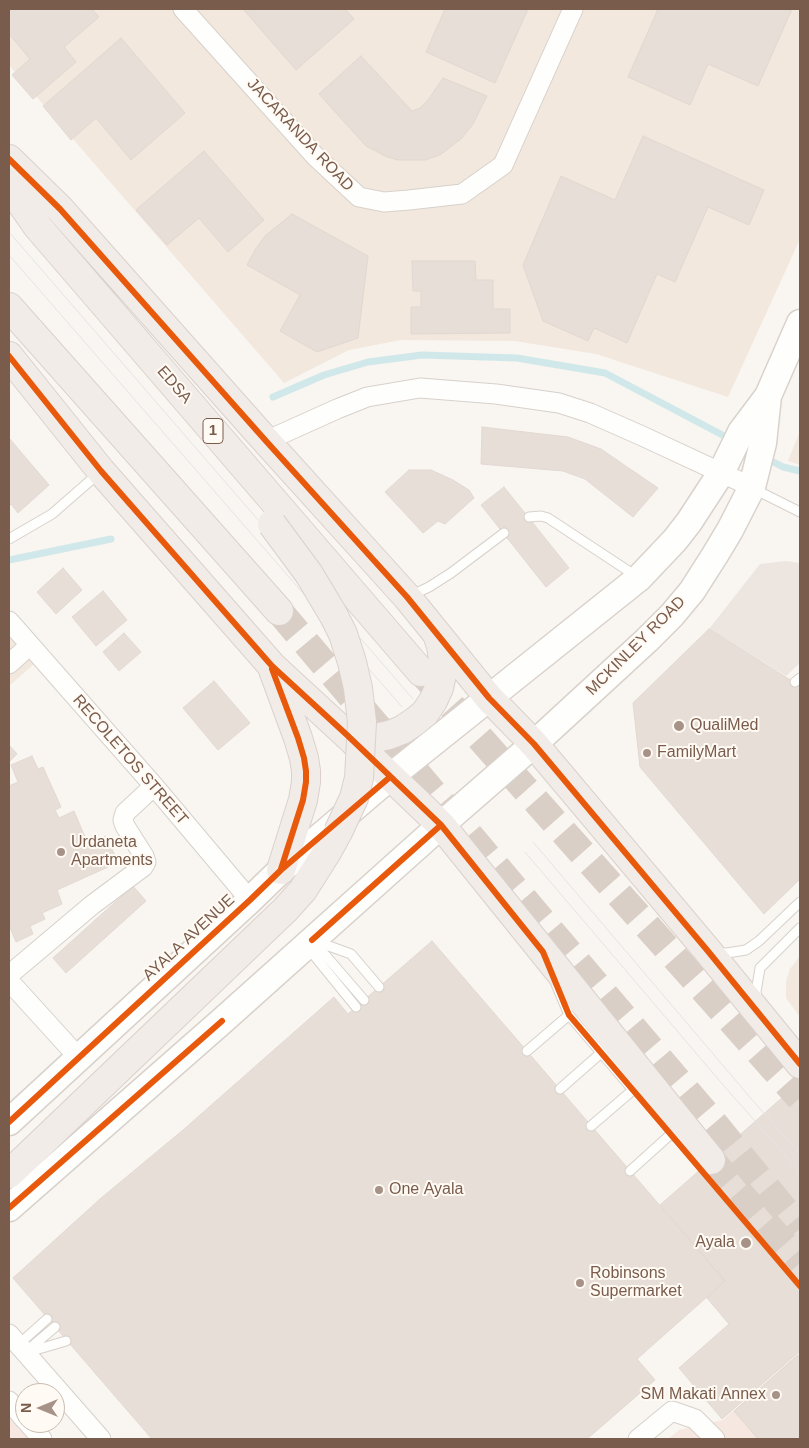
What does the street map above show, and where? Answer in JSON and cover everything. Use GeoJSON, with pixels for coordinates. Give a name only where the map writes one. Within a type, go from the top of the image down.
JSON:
{"type":"FeatureCollection","features":[{"type":"Feature","properties":{"kind":"highway","name":"1"},"geometry":{"type":"LineString","coordinates":[[9,159],[60,209],[407,597],[489,698],[534,744],[800,1064]]}},
{"type":"Feature","properties":{"kind":"highway","name":"EDSA"},"geometry":{"type":"LineString","coordinates":[[9,186],[37,226],[421,672]]}},
{"type":"Feature","properties":{"kind":"highway"},"geometry":{"type":"LineString","coordinates":[[9,217],[272,524],[309,574],[343,634],[358,688],[362,722],[359,778],[354,798],[330,848],[303,890],[268,926],[9,1174]]}},
{"type":"Feature","properties":{"kind":"highway"},"geometry":{"type":"LineString","coordinates":[[9,307],[279,611]]}},
{"type":"Feature","properties":{"kind":"highway"},"geometry":{"type":"LineString","coordinates":[[9,356],[101,472],[272,666],[441,825],[711,1160]]}},
{"type":"Feature","properties":{"kind":"highway"},"geometry":{"type":"LineString","coordinates":[[347,735],[361,738],[389,735],[402,730],[424,713],[433,701],[439,688],[442,674],[443,660],[437,632]]}},
{"type":"Feature","properties":{"kind":"highway"},"geometry":{"type":"LineString","coordinates":[[272,666],[298,738],[306,771],[303,800],[281,870]]}},
{"type":"Feature","properties":{"kind":"main road","name":"MCKINLEY ROAD"},"geometry":{"type":"LineString","coordinates":[[489,698],[639,578],[675,540],[689,522],[720,473],[741,432],[768,396],[800,323]]}},
{"type":"Feature","properties":{"kind":"main road","name":"MCKINLEY ROAD"},"geometry":{"type":"LineString","coordinates":[[534,744],[647,640],[672,614],[699,580],[730,530],[752,487],[763,443],[768,396]]}},
{"type":"Feature","properties":{"kind":"main road","name":"AYALA AVENUE"},"geometry":{"type":"LineString","coordinates":[[9,1122],[281,870],[390,777],[489,698]]}},
{"type":"Feature","properties":{"kind":"main road"},"geometry":{"type":"LineString","coordinates":[[9,1208],[534,744]]}},
{"type":"Feature","properties":{"kind":"street","name":"JACARANDA ROAD"},"geometry":{"type":"LineString","coordinates":[[183,9],[315,156],[359,197],[384,202],[462,194],[503,166],[573,9]]}},
{"type":"Feature","properties":{"kind":"street"},"geometry":{"type":"LineString","coordinates":[[266,441],[367,397],[420,388],[496,394],[558,403],[590,413],[752,487]]}},
{"type":"Feature","properties":{"kind":"street","name":"RECOLETOS STREET"},"geometry":{"type":"LineString","coordinates":[[9,621],[154,786],[250,900]]}},
{"type":"Feature","properties":{"kind":"street"},"geometry":{"type":"LineString","coordinates":[[9,664],[29,646]]}},
{"type":"Feature","properties":{"kind":"street"},"geometry":{"type":"LineString","coordinates":[[9,975],[146,862],[123,820],[125,812],[154,786]]}},
{"type":"Feature","properties":{"kind":"street"},"geometry":{"type":"LineString","coordinates":[[9,981],[78,1058]]}},
{"type":"Feature","properties":{"kind":"street"},"geometry":{"type":"LineString","coordinates":[[17,1344],[101,1439]]}},
{"type":"Feature","properties":{"kind":"street"},"geometry":{"type":"LineString","coordinates":[[638,1439],[672,1411],[695,1420],[715,1439]]}},
{"type":"Feature","properties":{"kind":"lane"},"geometry":{"type":"LineString","coordinates":[[9,539],[52,514],[101,472]]}},
{"type":"Feature","properties":{"kind":"lane"},"geometry":{"type":"LineString","coordinates":[[752,487],[800,512]]}},
{"type":"Feature","properties":{"kind":"lane"},"geometry":{"type":"LineString","coordinates":[[529,517],[542,516],[548,518],[639,578]]}},
{"type":"Feature","properties":{"kind":"lane"},"geometry":{"type":"LineString","coordinates":[[407,597],[451,573],[504,533]]}},
{"type":"Feature","properties":{"kind":"lane"},"geometry":{"type":"LineString","coordinates":[[707,950],[727,953],[746,950],[759,941],[800,902]]}},
{"type":"Feature","properties":{"kind":"lane"},"geometry":{"type":"LineString","coordinates":[[761,1016],[756,992],[760,968],[800,928]]}},
{"type":"Feature","properties":{"kind":"lane"},"geometry":{"type":"LineString","coordinates":[[309,943],[351,954],[379,987]]}},
{"type":"Feature","properties":{"kind":"lane"},"geometry":{"type":"LineString","coordinates":[[309,943],[364,1000]]}},
{"type":"Feature","properties":{"kind":"lane"},"geometry":{"type":"LineString","coordinates":[[309,943],[356,1007]]}},
{"type":"Feature","properties":{"kind":"lane"},"geometry":{"type":"LineString","coordinates":[[543,952],[569,1015],[633,1090],[592,1126]]}},
{"type":"Feature","properties":{"kind":"lane"},"geometry":{"type":"LineString","coordinates":[[527,1051],[569,1015]]}},
{"type":"Feature","properties":{"kind":"lane"},"geometry":{"type":"LineString","coordinates":[[560,1090],[601,1053]]}},
{"type":"Feature","properties":{"kind":"lane"},"geometry":{"type":"LineString","coordinates":[[630,1171],[671,1134],[711,1160]]}},
{"type":"Feature","properties":{"kind":"lane"},"geometry":{"type":"LineString","coordinates":[[17,1344],[48,1319]]}},
{"type":"Feature","properties":{"kind":"lane"},"geometry":{"type":"LineString","coordinates":[[17,1344],[55,1327]]}},
{"type":"Feature","properties":{"kind":"lane"},"geometry":{"type":"LineString","coordinates":[[17,1344],[66,1340]]}},
{"type":"Feature","properties":{"kind":"shaded area"},"geometry":{"type":"Polygon","coordinates":[[[9,9],[800,9],[800,239],[728,397],[596,354],[515,341],[401,340],[349,350],[284,383],[9,65],[9,9]]]}},
{"type":"Feature","properties":{"kind":"shaded area"},"geometry":{"type":"Polygon","coordinates":[[[800,431],[800,465],[788,461],[800,431]]]}},
{"type":"Feature","properties":{"kind":"shaded area"},"geometry":{"type":"Polygon","coordinates":[[[786,561],[800,563],[800,663],[786,676],[709,629],[760,564],[786,561]]]}},
{"type":"Feature","properties":{"kind":"shaded area"},"geometry":{"type":"Polygon","coordinates":[[[9,619],[42,657],[9,686],[9,619]]]}},
{"type":"Feature","properties":{"kind":"shaded area"},"geometry":{"type":"Polygon","coordinates":[[[800,956],[800,1017],[786,998],[786,981],[790,969],[800,956]]]}},
{"type":"Feature","properties":{"kind":"shaded area","name":"SM Makati Annex"},"geometry":{"type":"Polygon","coordinates":[[[800,1352],[800,1439],[668,1439],[679,1430],[723,1420],[800,1352]]]}},
{"type":"Feature","properties":{"kind":"shaded area"},"geometry":{"type":"Polygon","coordinates":[[[9,1417],[15,1424],[15,1433],[23,1433],[28,1439],[9,1439],[9,1417]]]}},
{"type":"Feature","properties":{"kind":"building"},"geometry":{"type":"Polygon","coordinates":[[[9,9],[92,9],[99,17],[64,47],[76,62],[33,99],[12,75],[30,59],[9,36],[9,9]]]}},
{"type":"Feature","properties":{"kind":"building"},"geometry":{"type":"Polygon","coordinates":[[[243,9],[345,9],[354,19],[296,70],[243,9]]]}},
{"type":"Feature","properties":{"kind":"building"},"geometry":{"type":"Polygon","coordinates":[[[445,9],[528,9],[495,83],[426,52],[445,9]]]}},
{"type":"Feature","properties":{"kind":"building"},"geometry":{"type":"Polygon","coordinates":[[[658,9],[792,9],[758,86],[708,64],[690,105],[628,77],[658,9]]]}},
{"type":"Feature","properties":{"kind":"building"},"geometry":{"type":"Polygon","coordinates":[[[121,38],[185,113],[131,160],[96,118],[71,140],[43,106],[121,38]]]}},
{"type":"Feature","properties":{"kind":"building"},"geometry":{"type":"Polygon","coordinates":[[[361,56],[412,111],[420,108],[428,100],[443,78],[487,96],[473,124],[461,139],[440,155],[425,160],[398,160],[387,157],[366,146],[319,94],[361,56]]]}},
{"type":"Feature","properties":{"kind":"building"},"geometry":{"type":"Polygon","coordinates":[[[643,136],[764,190],[749,225],[708,207],[675,282],[657,274],[627,343],[594,328],[588,341],[543,321],[523,265],[561,176],[615,200],[643,136]]]}},
{"type":"Feature","properties":{"kind":"building"},"geometry":{"type":"Polygon","coordinates":[[[204,151],[264,220],[228,252],[199,218],[167,245],[136,210],[204,151]]]}},
{"type":"Feature","properties":{"kind":"building"},"geometry":{"type":"Polygon","coordinates":[[[292,214],[368,256],[358,338],[317,352],[280,331],[300,295],[247,265],[265,236],[292,214]]]}},
{"type":"Feature","properties":{"kind":"building"},"geometry":{"type":"Polygon","coordinates":[[[412,261],[475,261],[476,280],[493,280],[493,309],[510,309],[510,333],[411,334],[411,307],[421,307],[421,291],[413,291],[412,261]]]}},
{"type":"Feature","properties":{"kind":"building"},"geometry":{"type":"Polygon","coordinates":[[[482,427],[568,437],[601,449],[658,488],[633,517],[585,479],[563,471],[481,464],[482,427]]]}},
{"type":"Feature","properties":{"kind":"building"},"geometry":{"type":"Polygon","coordinates":[[[9,438],[49,485],[18,513],[11,504],[9,506],[9,438]]]}},
{"type":"Feature","properties":{"kind":"building"},"geometry":{"type":"Polygon","coordinates":[[[409,470],[431,470],[469,490],[474,498],[445,524],[438,521],[423,533],[385,492],[409,470]]]}},
{"type":"Feature","properties":{"kind":"building"},"geometry":{"type":"Polygon","coordinates":[[[504,487],[569,568],[546,587],[481,505],[504,487]]]}},
{"type":"Feature","properties":{"kind":"building"},"geometry":{"type":"Polygon","coordinates":[[[63,568],[82,590],[56,614],[37,592],[63,568]]]}},
{"type":"Feature","properties":{"kind":"building"},"geometry":{"type":"Polygon","coordinates":[[[103,591],[127,620],[96,646],[72,617],[103,591]]]}},
{"type":"Feature","properties":{"kind":"building"},"geometry":{"type":"Polygon","coordinates":[[[709,629],[800,686],[800,879],[764,914],[640,767],[633,703],[709,629]]]}},
{"type":"Feature","properties":{"kind":"building"},"geometry":{"type":"Polygon","coordinates":[[[124,633],[141,652],[119,671],[103,652],[124,633]]]}},
{"type":"Feature","properties":{"kind":"building"},"geometry":{"type":"Polygon","coordinates":[[[214,681],[250,723],[218,750],[183,708],[214,681]]]}},
{"type":"Feature","properties":{"kind":"building"},"geometry":{"type":"Polygon","coordinates":[[[9,745],[17,754],[9,762],[9,745]]]}},
{"type":"Feature","properties":{"kind":"building","name":"Urdaneta Apartments"},"geometry":{"type":"Polygon","coordinates":[[[32,756],[38,769],[43,767],[61,807],[55,810],[59,818],[74,811],[88,844],[106,836],[117,860],[107,865],[108,867],[57,890],[62,904],[42,913],[45,919],[30,926],[33,934],[16,942],[9,925],[9,786],[18,782],[11,765],[32,756]]]}},
{"type":"Feature","properties":{"kind":"building"},"geometry":{"type":"Polygon","coordinates":[[[133,886],[146,901],[66,973],[53,958],[133,886]]]}},
{"type":"Feature","properties":{"kind":"building","name":"One Ayala"},"geometry":{"type":"Polygon","coordinates":[[[432,941],[725,1281],[637,1359],[655,1380],[587,1439],[152,1439],[13,1278],[100,1199],[183,1130],[334,997],[348,1014],[432,941]]]}},
{"type":"Feature","properties":{"kind":"building","name":"Ayala"},"geometry":{"type":"Polygon","coordinates":[[[800,1082],[800,1351],[722,1419],[679,1368],[729,1324],[707,1298],[725,1281],[660,1205],[800,1082]]]}},
{"type":"Feature","properties":{"kind":"building","name":"SM Makati Annex"},"geometry":{"type":"Polygon","coordinates":[[[797,1356],[800,1356],[800,1439],[758,1439],[734,1411],[797,1356]]]}},
{"type":"Feature","properties":{"kind":"waterway"},"geometry":{"type":"LineString","coordinates":[[273,397],[324,375],[368,362],[422,355],[517,358],[605,373],[783,467],[800,471]]}},
{"type":"Feature","properties":{"kind":"waterway"},"geometry":{"type":"LineString","coordinates":[[9,560],[111,539]]}},
{"type":"Feature","properties":{"kind":"tunnel"},"geometry":{"type":"LineString","coordinates":[[279,611],[717,1127],[800,1229]]}},
{"type":"Feature","properties":{"kind":"tunnel"},"geometry":{"type":"LineString","coordinates":[[424,675],[800,1098]]}},
{"type":"Feature","properties":{"kind":"tunnel"},"geometry":{"type":"LineString","coordinates":[[711,1160],[800,1263]]}},
{"type":"Feature","properties":{"kind":"tram line"},"geometry":{"type":"LineString","coordinates":[[9,232],[413,699]]}},
{"type":"Feature","properties":{"kind":"tram line"},"geometry":{"type":"LineString","coordinates":[[9,255],[402,707]]}},
{"type":"Feature","properties":{"kind":"tram line"},"geometry":{"type":"LineString","coordinates":[[533,842],[800,1154]]}},
{"type":"Feature","properties":{"kind":"tram line"},"geometry":{"type":"LineString","coordinates":[[525,852],[724,1086],[800,1172]]}},
{"type":"Feature","properties":{"kind":"cycle path"},"geometry":{"type":"LineString","coordinates":[[9,159],[60,209],[407,597],[489,698],[534,744],[800,1064]]}},
{"type":"Feature","properties":{"kind":"cycle path"},"geometry":{"type":"LineString","coordinates":[[9,356],[101,471],[272,666],[441,825],[543,952],[569,1015],[800,1286]]}},
{"type":"Feature","properties":{"kind":"cycle path"},"geometry":{"type":"LineString","coordinates":[[272,669],[298,738],[306,771],[303,800],[281,869]]}},
{"type":"Feature","properties":{"kind":"cycle path"},"geometry":{"type":"LineString","coordinates":[[9,1122],[281,870],[390,777]]}},
{"type":"Feature","properties":{"kind":"cycle path"},"geometry":{"type":"LineString","coordinates":[[312,940],[441,825]]}},
{"type":"Feature","properties":{"kind":"cycle path"},"geometry":{"type":"LineString","coordinates":[[9,1208],[222,1021]]}},
{"type":"Feature","properties":{"kind":"place","name":"QualiMed"},"geometry":{"type":"Point","coordinates":[679,726]}},
{"type":"Feature","properties":{"kind":"place","name":"FamilyMart"},"geometry":{"type":"Point","coordinates":[647,753]}},
{"type":"Feature","properties":{"kind":"place","name":"Urdaneta Apartments"},"geometry":{"type":"Point","coordinates":[61,852]}},
{"type":"Feature","properties":{"kind":"place","name":"One Ayala"},"geometry":{"type":"Point","coordinates":[379,1190]}},
{"type":"Feature","properties":{"kind":"place","name":"Ayala"},"geometry":{"type":"Point","coordinates":[746,1243]}},
{"type":"Feature","properties":{"kind":"place","name":"Robinsons Supermarket"},"geometry":{"type":"Point","coordinates":[580,1283]}},
{"type":"Feature","properties":{"kind":"place","name":"SM Makati Annex"},"geometry":{"type":"Point","coordinates":[776,1395]}}]}
